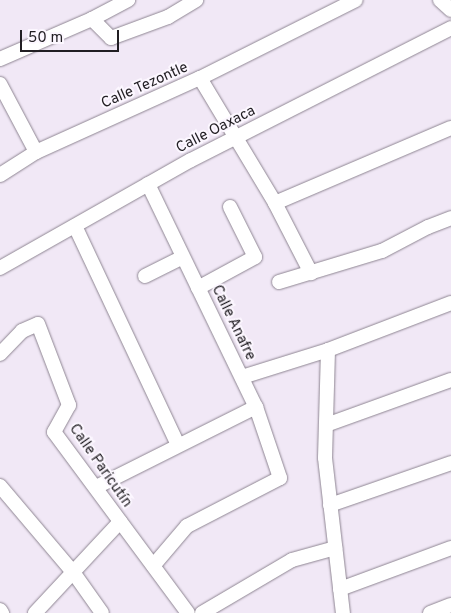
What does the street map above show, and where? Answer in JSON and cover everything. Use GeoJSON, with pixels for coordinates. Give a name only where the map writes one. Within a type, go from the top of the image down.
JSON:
{"type":"FeatureCollection","features":[{"type":"Feature","properties":{"kind":"street"},"geometry":{"type":"LineString","coordinates":[[0,60],[92,19],[128,0]]}},
{"type":"Feature","properties":{"kind":"street"},"geometry":{"type":"LineString","coordinates":[[92,19],[111,38],[168,17],[196,0]]}},
{"type":"Feature","properties":{"kind":"street"},"geometry":{"type":"LineString","coordinates":[[200,78],[356,0]]}},
{"type":"Feature","properties":{"kind":"street"},"geometry":{"type":"LineString","coordinates":[[440,0],[451,10]]}},
{"type":"Feature","properties":{"kind":"street","name":"Calle Oaxaca"},"geometry":{"type":"LineString","coordinates":[[0,268],[148,184],[451,28]]}},
{"type":"Feature","properties":{"kind":"street","name":"Calle Tezontle"},"geometry":{"type":"LineString","coordinates":[[0,175],[36,152],[200,78],[276,204],[311,273]]}},
{"type":"Feature","properties":{"kind":"street"},"geometry":{"type":"LineString","coordinates":[[0,84],[36,152]]}},
{"type":"Feature","properties":{"kind":"street"},"geometry":{"type":"LineString","coordinates":[[276,204],[451,128]]}},
{"type":"Feature","properties":{"kind":"street","name":"Calle Anafre"},"geometry":{"type":"LineString","coordinates":[[148,184],[256,407],[280,478],[187,526],[153,566]]}},
{"type":"Feature","properties":{"kind":"street"},"geometry":{"type":"LineString","coordinates":[[198,288],[255,257],[230,207]]}},
{"type":"Feature","properties":{"kind":"street"},"geometry":{"type":"LineString","coordinates":[[279,282],[382,251],[428,226],[451,218]]}},
{"type":"Feature","properties":{"kind":"street"},"geometry":{"type":"LineString","coordinates":[[74,226],[178,445]]}},
{"type":"Feature","properties":{"kind":"street"},"geometry":{"type":"LineString","coordinates":[[145,276],[183,257]]}},
{"type":"Feature","properties":{"kind":"street"},"geometry":{"type":"LineString","coordinates":[[242,377],[328,350],[451,303]]}},
{"type":"Feature","properties":{"kind":"street","name":"Calle Paricutín"},"geometry":{"type":"LineString","coordinates":[[0,354],[22,331],[38,324],[69,405],[54,432],[188,613]]}},
{"type":"Feature","properties":{"kind":"street"},"geometry":{"type":"LineString","coordinates":[[328,350],[325,458],[343,613]]}},
{"type":"Feature","properties":{"kind":"street"},"geometry":{"type":"LineString","coordinates":[[326,425],[451,380]]}},
{"type":"Feature","properties":{"kind":"street"},"geometry":{"type":"LineString","coordinates":[[96,487],[256,407]]}},
{"type":"Feature","properties":{"kind":"street"},"geometry":{"type":"LineString","coordinates":[[330,505],[451,463]]}},
{"type":"Feature","properties":{"kind":"street"},"geometry":{"type":"LineString","coordinates":[[0,486],[73,572],[102,613]]}},
{"type":"Feature","properties":{"kind":"street"},"geometry":{"type":"LineString","coordinates":[[35,613],[120,522]]}},
{"type":"Feature","properties":{"kind":"street"},"geometry":{"type":"LineString","coordinates":[[202,613],[292,560],[335,548]]}},
{"type":"Feature","properties":{"kind":"street"},"geometry":{"type":"LineString","coordinates":[[340,589],[451,548]]}},
{"type":"Feature","properties":{"kind":"street"},"geometry":{"type":"LineString","coordinates":[[430,613],[451,605]]}}]}
